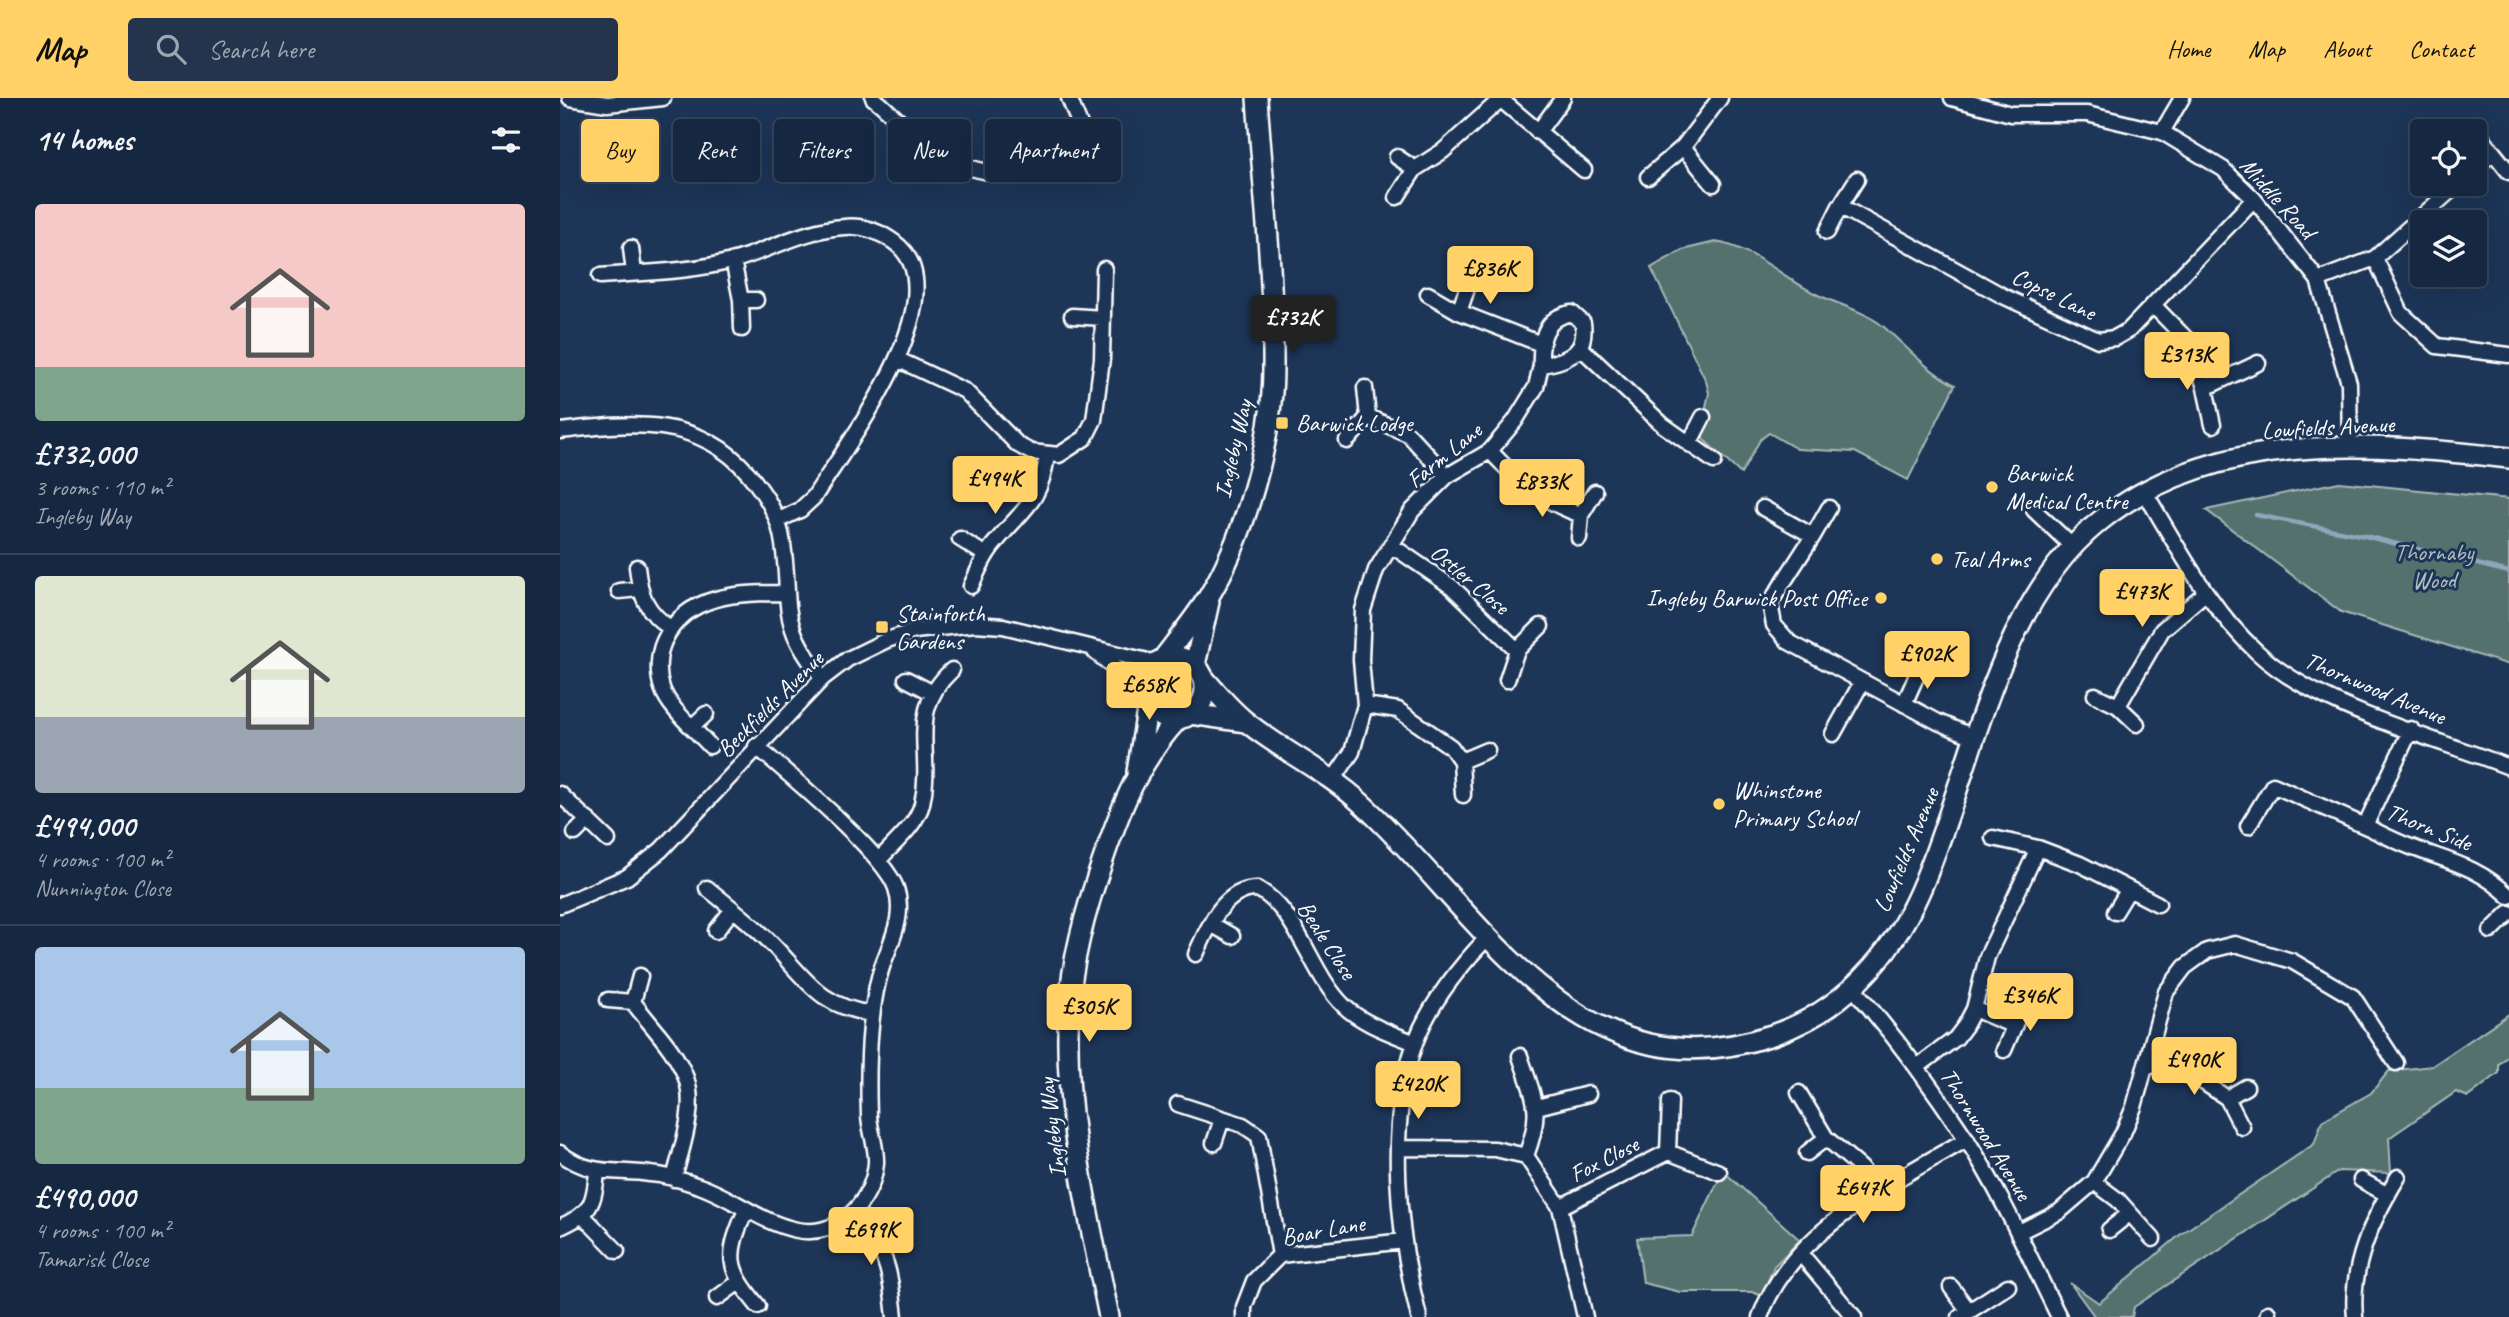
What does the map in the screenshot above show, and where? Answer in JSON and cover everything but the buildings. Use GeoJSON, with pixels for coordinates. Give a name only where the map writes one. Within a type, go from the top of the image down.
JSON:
{"type":"FeatureCollection","features":[{"type":"Feature","properties":{"kind":"street"},"geometry":{"type":"LineString","coordinates":[[579,99],[607,104],[663,98]]}},
{"type":"Feature","properties":{"kind":"street"},"geometry":{"type":"LineString","coordinates":[[873,98],[916,138],[941,156],[982,171],[1002,174],[1042,172],[1065,167],[1075,161],[1086,140],[1069,98]]}},
{"type":"Feature","properties":{"kind":"street","name":"Ingleby Way"},"geometry":{"type":"LineString","coordinates":[[1159,661],[1210,594],[1233,545],[1254,484],[1268,418],[1273,369],[1257,98]]}},
{"type":"Feature","properties":{"kind":"street"},"geometry":{"type":"LineString","coordinates":[[1538,132],[1563,98]]}},
{"type":"Feature","properties":{"kind":"street"},"geometry":{"type":"LineString","coordinates":[[1648,177],[1683,147],[1720,98]]}},
{"type":"Feature","properties":{"kind":"street","name":"Middle Road"},"geometry":{"type":"LineString","coordinates":[[1952,98],[2011,114],[2087,114],[2162,132],[2223,169],[2254,199],[2318,280],[2349,383],[2350,447]]}},
{"type":"Feature","properties":{"kind":"street"},"geometry":{"type":"LineString","coordinates":[[2162,132],[2182,98]]}},
{"type":"Feature","properties":{"kind":"street"},"geometry":{"type":"LineString","coordinates":[[1397,197],[1415,169],[1443,151],[1500,99],[1584,170]]}},
{"type":"Feature","properties":{"kind":"street"},"geometry":{"type":"LineString","coordinates":[[2487,144],[2509,172]]}},
{"type":"Feature","properties":{"kind":"street"},"geometry":{"type":"LineString","coordinates":[[1683,147],[1713,184]]}},
{"type":"Feature","properties":{"kind":"street"},"geometry":{"type":"LineString","coordinates":[[2487,157],[2493,152]]}},
{"type":"Feature","properties":{"kind":"street"},"geometry":{"type":"LineString","coordinates":[[1396,157],[1415,169]]}},
{"type":"Feature","properties":{"kind":"street"},"geometry":{"type":"LineString","coordinates":[[1827,232],[1857,178]]}},
{"type":"Feature","properties":{"kind":"street"},"geometry":{"type":"LineString","coordinates":[[2318,280],[2375,258],[2445,196]]}},
{"type":"Feature","properties":{"kind":"street","name":"Copse Lane"},"geometry":{"type":"LineString","coordinates":[[1840,206],[2003,296],[2098,340],[2115,338],[2129,330],[2254,199]]}},
{"type":"Feature","properties":{"kind":"street"},"geometry":{"type":"LineString","coordinates":[[600,276],[673,271],[733,260],[834,228],[859,227],[884,236],[906,253],[914,276],[913,307],[899,359],[814,497],[800,510],[779,520]]}},
{"type":"Feature","properties":{"kind":"street"},"geometry":{"type":"LineString","coordinates":[[631,248],[634,273]]}},
{"type":"Feature","properties":{"kind":"street"},"geometry":{"type":"LineString","coordinates":[[2375,258],[2401,313],[2437,346],[2509,355]]}},
{"type":"Feature","properties":{"kind":"street"},"geometry":{"type":"LineString","coordinates":[[733,260],[741,300],[742,330]]}},
{"type":"Feature","properties":{"kind":"street"},"geometry":{"type":"LineString","coordinates":[[899,359],[959,387],[1018,445],[1047,456],[1059,455],[1085,438],[1094,420],[1102,359],[1104,269]]}},
{"type":"Feature","properties":{"kind":"street"},"geometry":{"type":"LineString","coordinates":[[1459,312],[1468,286]]}},
{"type":"Feature","properties":{"kind":"street"},"geometry":{"type":"LineString","coordinates":[[1427,295],[1459,312],[1541,344],[1548,325],[1559,315],[1572,313],[1583,323],[1585,337],[1581,348],[1575,355],[1559,362],[1541,365]]}},
{"type":"Feature","properties":{"kind":"street"},"geometry":{"type":"LineString","coordinates":[[741,300],[756,300]]}},
{"type":"Feature","properties":{"kind":"street"},"geometry":{"type":"LineString","coordinates":[[2152,305],[2193,346],[2213,425]]}},
{"type":"Feature","properties":{"kind":"street"},"geometry":{"type":"LineString","coordinates":[[1072,316],[1102,318]]}},
{"type":"Feature","properties":{"kind":"street","name":"Farm Lane"},"geometry":{"type":"LineString","coordinates":[[1333,780],[1352,752],[1365,705],[1361,660],[1363,610],[1376,570],[1412,510],[1447,476],[1490,451],[1536,387],[1541,365],[1541,344]]}},
{"type":"Feature","properties":{"kind":"street"},"geometry":{"type":"LineString","coordinates":[[1581,348],[1663,425],[1714,461]]}},
{"type":"Feature","properties":{"kind":"street"},"geometry":{"type":"LineString","coordinates":[[2205,388],[2258,363]]}},
{"type":"Feature","properties":{"kind":"street"},"geometry":{"type":"LineString","coordinates":[[1346,441],[1368,417],[1365,388]]}},
{"type":"Feature","properties":{"kind":"street"},"geometry":{"type":"LineString","coordinates":[[1368,417],[1408,434],[1447,476]]}},
{"type":"Feature","properties":{"kind":"street"},"geometry":{"type":"LineString","coordinates":[[1689,444],[1703,417]]}},
{"type":"Feature","properties":{"kind":"street"},"geometry":{"type":"LineString","coordinates":[[560,431],[641,424],[671,427],[701,436],[725,450],[758,485],[779,520],[785,593],[793,632],[823,678]]}},
{"type":"Feature","properties":{"kind":"street","name":"Lowfields Avenue"},"geometry":{"type":"LineString","coordinates":[[1199,671],[1246,722],[1333,780],[1362,803],[1525,976],[1583,1018],[1611,1033],[1672,1048],[1737,1045],[1788,1030],[1818,1014],[1853,988],[1885,952],[1917,897],[2010,642],[2028,605],[2050,571],[2072,546],[2104,517],[2144,491],[2187,471],[2224,460],[2350,447],[2398,446],[2509,458]]}},
{"type":"Feature","properties":{"kind":"street"},"geometry":{"type":"LineString","coordinates":[[1490,451],[1519,482],[1550,504],[1581,515]]}},
{"type":"Feature","properties":{"kind":"street"},"geometry":{"type":"LineString","coordinates":[[971,586],[986,555],[1034,502],[1041,488],[1047,456]]}},
{"type":"Feature","properties":{"kind":"street","name":"Thornwood Avenue"},"geometry":{"type":"LineString","coordinates":[[2144,491],[2205,593],[2257,652],[2279,670],[2318,692],[2509,767]]}},
{"type":"Feature","properties":{"kind":"street"},"geometry":{"type":"LineString","coordinates":[[1579,538],[1581,515],[1595,492]]}},
{"type":"Feature","properties":{"kind":"street"},"geometry":{"type":"LineString","coordinates":[[1763,508],[1813,536]]}},
{"type":"Feature","properties":{"kind":"street"},"geometry":{"type":"LineString","coordinates":[[1829,508],[1792,573],[1774,594],[1770,603],[1774,625],[1801,650],[1976,738]]}},
{"type":"Feature","properties":{"kind":"street"},"geometry":{"type":"LineString","coordinates":[[2035,510],[2072,546]]}},
{"type":"Feature","properties":{"kind":"street"},"geometry":{"type":"LineString","coordinates":[[960,539],[986,555]]}},
{"type":"Feature","properties":{"kind":"street","name":"Ostler Close"},"geometry":{"type":"LineString","coordinates":[[1391,545],[1452,587],[1517,650]]}},
{"type":"Feature","properties":{"kind":"street"},"geometry":{"type":"LineString","coordinates":[[637,567],[639,589],[646,607],[670,628]]}},
{"type":"Feature","properties":{"kind":"street"},"geometry":{"type":"LineString","coordinates":[[619,591],[639,589]]}},
{"type":"Feature","properties":{"kind":"street"},"geometry":{"type":"LineString","coordinates":[[709,746],[662,688],[659,654],[670,628],[683,614],[710,600],[735,594],[785,593]]}},
{"type":"Feature","properties":{"kind":"street"},"geometry":{"type":"LineString","coordinates":[[2118,706],[2162,630],[2205,593]]}},
{"type":"Feature","properties":{"kind":"street","name":"Ingleby Way"},"geometry":{"type":"LineString","coordinates":[[1199,671],[1210,594]]}},
{"type":"Feature","properties":{"kind":"street","name":"Beckfields Avenue"},"geometry":{"type":"LineString","coordinates":[[560,905],[626,877],[661,850],[756,746],[823,678],[848,659],[887,640],[940,626],[1003,626],[1090,648],[1159,661]]}},
{"type":"Feature","properties":{"kind":"street","name":"Ostler Close"},"geometry":{"type":"LineString","coordinates":[[1507,680],[1517,650],[1541,626]]}},
{"type":"Feature","properties":{"kind":"street","name":"Beckfields Avenue"},"geometry":{"type":"LineString","coordinates":[[1090,648],[1145,697]]}},
{"type":"Feature","properties":{"kind":"street"},"geometry":{"type":"LineString","coordinates":[[1185,659],[1199,671],[1203,697],[1185,716],[1167,718],[1145,697],[1144,680],[1159,661],[1185,659]]}},
{"type":"Feature","properties":{"kind":"street"},"geometry":{"type":"LineString","coordinates":[[1904,704],[1921,666]]}},
{"type":"Feature","properties":{"kind":"street"},"geometry":{"type":"LineString","coordinates":[[879,860],[915,821],[922,804],[926,712],[931,692],[952,670]]}},
{"type":"Feature","properties":{"kind":"street"},"geometry":{"type":"LineString","coordinates":[[906,679],[931,692]]}},
{"type":"Feature","properties":{"kind":"street"},"geometry":{"type":"LineString","coordinates":[[1833,734],[1862,682]]}},
{"type":"Feature","properties":{"kind":"street"},"geometry":{"type":"LineString","coordinates":[[2095,695],[2118,706],[2137,724]]}},
{"type":"Feature","properties":{"kind":"street","name":"Ingleby Way"},"geometry":{"type":"LineString","coordinates":[[1109,1317],[1077,1154],[1069,1083],[1069,1006],[1080,936],[1093,889],[1136,773],[1145,697]]}},
{"type":"Feature","properties":{"kind":"street"},"geometry":{"type":"LineString","coordinates":[[1365,705],[1398,710],[1451,747],[1461,761],[1462,795]]}},
{"type":"Feature","properties":{"kind":"street"},"geometry":{"type":"LineString","coordinates":[[692,727],[706,714]]}},
{"type":"Feature","properties":{"kind":"street","name":"Ingleby Way"},"geometry":{"type":"LineString","coordinates":[[1136,773],[1185,716]]}},
{"type":"Feature","properties":{"kind":"street","name":"Lowfields Avenue"},"geometry":{"type":"LineString","coordinates":[[1185,716],[1246,722]]}},
{"type":"Feature","properties":{"kind":"street","name":"Thorn Side"},"geometry":{"type":"LineString","coordinates":[[2365,826],[2411,729]]}},
{"type":"Feature","properties":{"kind":"street"},"geometry":{"type":"LineString","coordinates":[[560,1153],[572,1162],[597,1172],[650,1174],[716,1192],[781,1225],[810,1231],[836,1225],[853,1213],[865,1198],[876,1161],[869,1117],[872,1014],[883,965],[899,918],[895,887],[879,860],[756,746]]}},
{"type":"Feature","properties":{"kind":"street"},"geometry":{"type":"LineString","coordinates":[[1461,761],[1487,750]]}},
{"type":"Feature","properties":{"kind":"street","name":"Thorn Side"},"geometry":{"type":"LineString","coordinates":[[2248,826],[2273,785],[2410,847],[2463,864],[2491,879],[2509,896]]}},
{"type":"Feature","properties":{"kind":"street"},"geometry":{"type":"LineString","coordinates":[[560,794],[608,840]]}},
{"type":"Feature","properties":{"kind":"street"},"geometry":{"type":"LineString","coordinates":[[575,833],[588,820]]}},
{"type":"Feature","properties":{"kind":"street"},"geometry":{"type":"LineString","coordinates":[[1993,838],[2038,848],[2158,904]]}},
{"type":"Feature","properties":{"kind":"street"},"geometry":{"type":"LineString","coordinates":[[1917,1067],[1956,1038],[1974,1009],[1987,957],[2038,848]]}},
{"type":"Feature","properties":{"kind":"street"},"geometry":{"type":"LineString","coordinates":[[707,888],[775,947],[813,990],[841,1008],[872,1014]]}},
{"type":"Feature","properties":{"kind":"street","name":"Beale Close"},"geometry":{"type":"LineString","coordinates":[[1196,954],[1211,924],[1229,898],[1238,891],[1258,889],[1268,895],[1345,1006],[1364,1021],[1415,1043]]}},
{"type":"Feature","properties":{"kind":"street"},"geometry":{"type":"LineString","coordinates":[[2115,912],[2129,889]]}},
{"type":"Feature","properties":{"kind":"street"},"geometry":{"type":"LineString","coordinates":[[716,931],[733,909]]}},
{"type":"Feature","properties":{"kind":"street"},"geometry":{"type":"LineString","coordinates":[[2491,931],[2509,913]]}},
{"type":"Feature","properties":{"kind":"street"},"geometry":{"type":"LineString","coordinates":[[1211,924],[1232,936]]}},
{"type":"Feature","properties":{"kind":"street"},"geometry":{"type":"LineString","coordinates":[[1419,1317],[1404,1241],[1399,1148],[1405,1084],[1415,1043],[1444,987],[1487,938]]}},
{"type":"Feature","properties":{"kind":"street"},"geometry":{"type":"LineString","coordinates":[[2019,1232],[2059,1212],[2094,1182],[2123,1133],[2147,1063],[2166,992],[2185,967],[2207,951],[2235,944],[2292,961],[2353,997],[2396,1063]]}},
{"type":"Feature","properties":{"kind":"street"},"geometry":{"type":"LineString","coordinates":[[633,1002],[640,976]]}},
{"type":"Feature","properties":{"kind":"street","name":"Thornwood Avenue"},"geometry":{"type":"LineString","coordinates":[[1853,988],[1917,1067],[1967,1139],[2019,1232],[2059,1317]]}},
{"type":"Feature","properties":{"kind":"street"},"geometry":{"type":"LineString","coordinates":[[608,1000],[633,1002],[680,1064],[687,1079],[689,1100],[674,1179]]}},
{"type":"Feature","properties":{"kind":"street"},"geometry":{"type":"LineString","coordinates":[[2004,1050],[2024,1003]]}},
{"type":"Feature","properties":{"kind":"street"},"geometry":{"type":"LineString","coordinates":[[1974,1009],[2014,1026]]}},
{"type":"Feature","properties":{"kind":"street"},"geometry":{"type":"LineString","coordinates":[[1520,1056],[1537,1107],[1538,1119],[1526,1156]]}},
{"type":"Feature","properties":{"kind":"street"},"geometry":{"type":"LineString","coordinates":[[2147,1063],[2190,1075],[2227,1098],[2242,1127]]}},
{"type":"Feature","properties":{"kind":"street"},"geometry":{"type":"LineString","coordinates":[[2227,1098],[2246,1087]]}},
{"type":"Feature","properties":{"kind":"street"},"geometry":{"type":"LineString","coordinates":[[1799,1093],[1826,1138],[1861,1168],[1878,1192]]}},
{"type":"Feature","properties":{"kind":"street"},"geometry":{"type":"LineString","coordinates":[[1537,1107],[1588,1094]]}},
{"type":"Feature","properties":{"kind":"street","name":"Fox Close"},"geometry":{"type":"LineString","coordinates":[[1668,1152],[1670,1101]]}},
{"type":"Feature","properties":{"kind":"street"},"geometry":{"type":"LineString","coordinates":[[1178,1104],[1253,1129],[1259,1136],[1280,1255]]}},
{"type":"Feature","properties":{"kind":"street"},"geometry":{"type":"LineString","coordinates":[[1214,1143],[1222,1119]]}},
{"type":"Feature","properties":{"kind":"street"},"geometry":{"type":"LineString","coordinates":[[1807,1153],[1826,1138]]}},
{"type":"Feature","properties":{"kind":"street"},"geometry":{"type":"LineString","coordinates":[[1760,1317],[1779,1275],[1801,1254],[1809,1242],[1878,1192],[1967,1139]]}},
{"type":"Feature","properties":{"kind":"street"},"geometry":{"type":"LineString","coordinates":[[1399,1148],[1495,1149],[1526,1156],[1560,1207],[1585,1317]]}},
{"type":"Feature","properties":{"kind":"street","name":"Fox Close"},"geometry":{"type":"LineString","coordinates":[[1560,1207],[1668,1152],[1719,1172]]}},
{"type":"Feature","properties":{"kind":"street"},"geometry":{"type":"LineString","coordinates":[[560,1227],[583,1216],[592,1201],[597,1172]]}},
{"type":"Feature","properties":{"kind":"street"},"geometry":{"type":"LineString","coordinates":[[2356,1317],[2353,1298],[2357,1263],[2398,1177]]}},
{"type":"Feature","properties":{"kind":"street"},"geometry":{"type":"LineString","coordinates":[[2361,1180],[2388,1195]]}},
{"type":"Feature","properties":{"kind":"street"},"geometry":{"type":"LineString","coordinates":[[2094,1182],[2118,1200],[2153,1239]]}},
{"type":"Feature","properties":{"kind":"street"},"geometry":{"type":"LineString","coordinates":[[747,1210],[730,1259],[739,1282],[758,1306]]}},
{"type":"Feature","properties":{"kind":"street"},"geometry":{"type":"LineString","coordinates":[[853,1213],[880,1245],[887,1260],[895,1317]]}},
{"type":"Feature","properties":{"kind":"street"},"geometry":{"type":"LineString","coordinates":[[2109,1230],[2129,1214]]}},
{"type":"Feature","properties":{"kind":"street"},"geometry":{"type":"LineString","coordinates":[[583,1216],[617,1251]]}},
{"type":"Feature","properties":{"kind":"street","name":"Boar Lane"},"geometry":{"type":"LineString","coordinates":[[1244,1317],[1244,1307],[1254,1281],[1280,1255],[1404,1241]]}},
{"type":"Feature","properties":{"kind":"street"},"geometry":{"type":"LineString","coordinates":[[1801,1254],[1854,1317]]}},
{"type":"Feature","properties":{"kind":"street"},"geometry":{"type":"LineString","coordinates":[[718,1298],[739,1282]]}},
{"type":"Feature","properties":{"kind":"street"},"geometry":{"type":"LineString","coordinates":[[1951,1287],[1964,1314],[2008,1286]]}},
{"type":"Feature","properties":{"kind":"green space"},"geometry":{"type":"Polygon","coordinates":[[[1715,242],[1755,256],[1816,294],[1868,316],[1884,327],[1926,366],[1955,385],[1908,480],[1855,452],[1797,449],[1769,433],[1760,440],[1741,474],[1703,439],[1703,429],[1711,416],[1705,411],[1709,393],[1706,381],[1651,268],[1682,250],[1715,242]]]}},
{"type":"Feature","properties":{"kind":"green space","name":"Thornaby Wood"},"geometry":{"type":"Polygon","coordinates":[[[2339,482],[2509,499],[2509,665],[2341,612],[2206,510],[2339,482]]]}},
{"type":"Feature","properties":{"kind":"green space"},"geometry":{"type":"Polygon","coordinates":[[[2509,1014],[2509,1055],[2499,1064],[2499,1073],[2468,1097],[2456,1092],[2389,1138],[2391,1173],[2339,1171],[2134,1307],[2132,1317],[2095,1317],[2070,1283],[2099,1303],[2181,1234],[2314,1144],[2322,1121],[2371,1093],[2389,1071],[2432,1066],[2509,1014]]]}},
{"type":"Feature","properties":{"kind":"green space"},"geometry":{"type":"Polygon","coordinates":[[[1723,1171],[1800,1240],[1774,1266],[1762,1296],[1752,1292],[1680,1292],[1643,1283],[1637,1238],[1692,1236],[1723,1171]]]}},
{"type":"Feature","properties":{"kind":"waterway"},"geometry":{"type":"LineString","coordinates":[[2256,515],[2365,536],[2509,572]]}},
{"type":"Feature","properties":{"kind":"place","name":"Barwick Lodge"},"geometry":{"type":"Point","coordinates":[1282,423]}},
{"type":"Feature","properties":{"kind":"place","name":"Barwick Medical Centre"},"geometry":{"type":"Point","coordinates":[1992,487]}},
{"type":"Feature","properties":{"kind":"place","name":"Teal Arms"},"geometry":{"type":"Point","coordinates":[1937,559]}},
{"type":"Feature","properties":{"kind":"place","name":"Ingleby Barwick Post Office"},"geometry":{"type":"Point","coordinates":[1881,598]}},
{"type":"Feature","properties":{"kind":"place","name":"Stainforth Gardens"},"geometry":{"type":"Point","coordinates":[882,627]}},
{"type":"Feature","properties":{"kind":"place","name":"Whinstone Primary School"},"geometry":{"type":"Point","coordinates":[1719,804]}}]}
